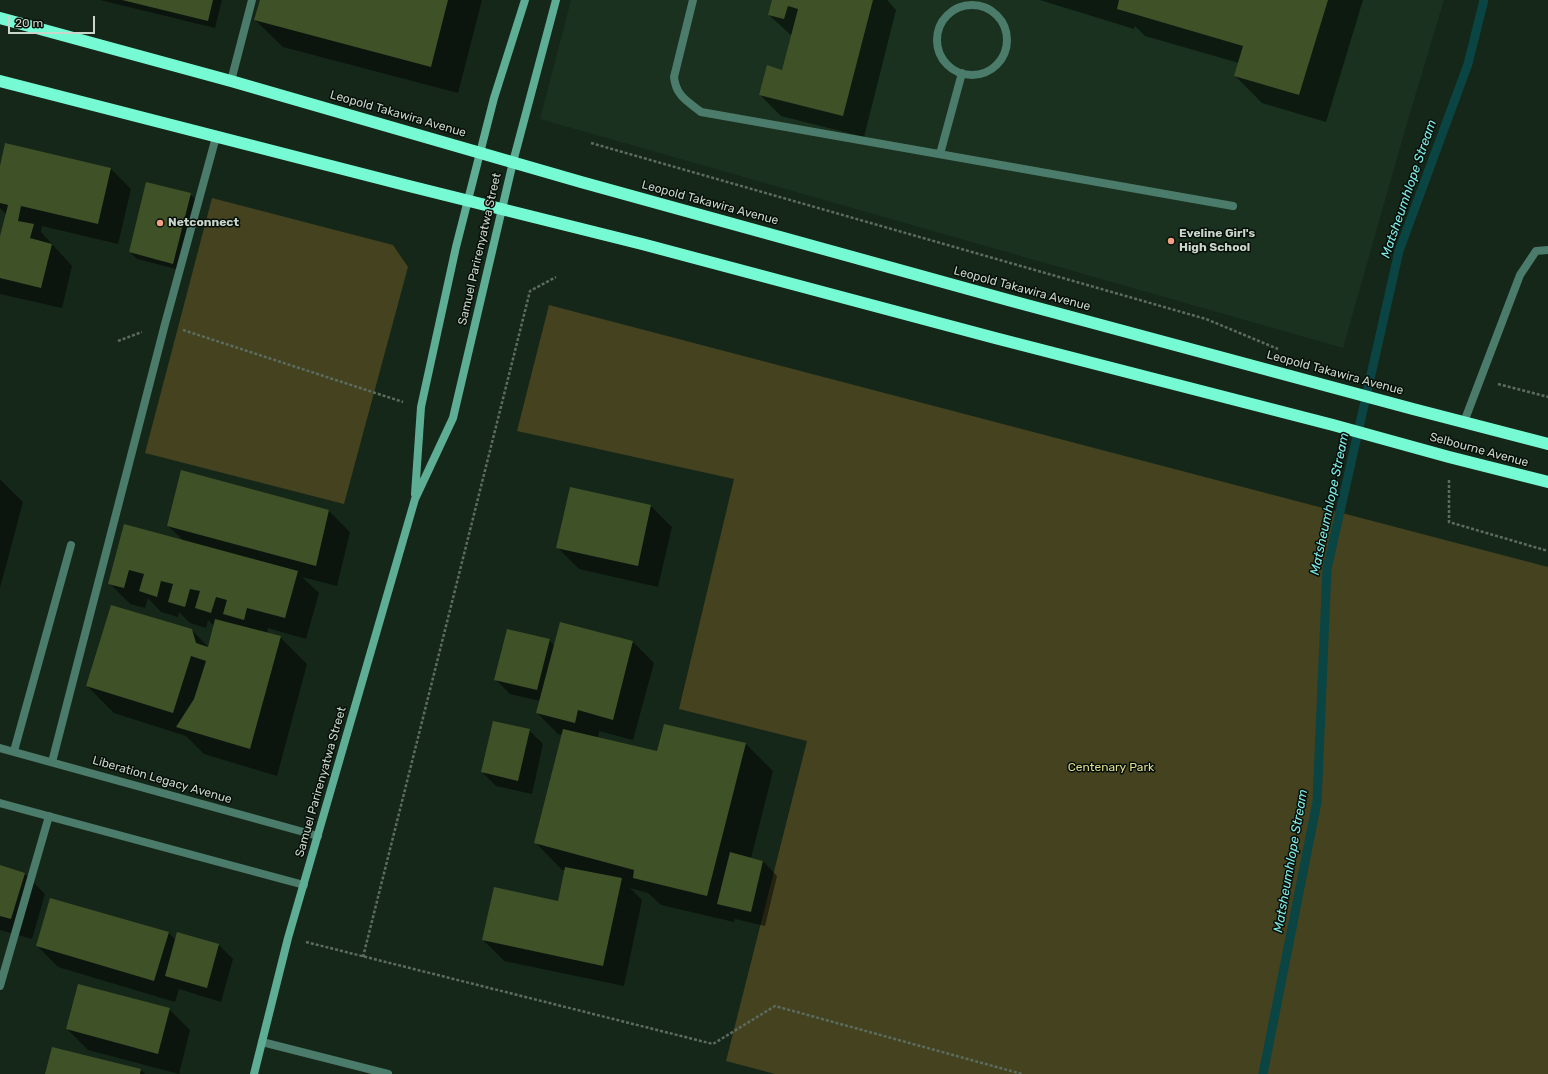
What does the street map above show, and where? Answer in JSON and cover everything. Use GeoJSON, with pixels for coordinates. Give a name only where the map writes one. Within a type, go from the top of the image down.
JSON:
{"type":"FeatureCollection","features":[{"type":"Feature","properties":{"kind":"highway","name":"Leopold Takawira Avenue"},"geometry":{"type":"LineString","coordinates":[[0,18],[231,81],[480,153],[1008,300],[1413,409]]}},
{"type":"Feature","properties":{"kind":"highway"},"geometry":{"type":"LineString","coordinates":[[0,81],[501,210]]}},
{"type":"Feature","properties":{"kind":"highway","name":"Selbourne Avenue"},"geometry":{"type":"LineString","coordinates":[[501,210],[642,244],[995,338],[1334,425],[1449,457],[1548,482]]}},
{"type":"Feature","properties":{"kind":"highway","name":"Selbourne Avenue"},"geometry":{"type":"LineString","coordinates":[[1413,409],[1548,444]]}},
{"type":"Feature","properties":{"kind":"street"},"geometry":{"type":"LineString","coordinates":[[231,81],[252,0]]}},
{"type":"Feature","properties":{"kind":"street","name":"Samuel Parirenyatwa Street"},"geometry":{"type":"LineString","coordinates":[[415,499],[421,407],[456,247],[494,98],[525,0]]}},
{"type":"Feature","properties":{"kind":"street","name":"Samuel Parirenyatwa Street"},"geometry":{"type":"LineString","coordinates":[[254,1074],[288,938],[415,499],[452,418],[501,210],[556,0]]}},
{"type":"Feature","properties":{"kind":"street"},"geometry":{"type":"LineString","coordinates":[[693,0],[674,77],[675,89],[701,112],[1233,206]]}},
{"type":"Feature","properties":{"kind":"street"},"geometry":{"type":"LineString","coordinates":[[974,5],[985,8],[995,14],[1003,23],[1007,34],[1007,46],[1003,57],[995,66],[985,72],[974,75],[962,73],[952,69],[944,61],[939,51],[937,40],[939,28],[945,18],[953,11],[963,6],[974,5]]}},
{"type":"Feature","properties":{"kind":"street"},"geometry":{"type":"LineString","coordinates":[[940,154],[962,73]]}},
{"type":"Feature","properties":{"kind":"street"},"geometry":{"type":"LineString","coordinates":[[52,762],[164,324],[216,137]]}},
{"type":"Feature","properties":{"kind":"street"},"geometry":{"type":"LineString","coordinates":[[1464,422],[1520,275],[1536,251],[1548,250]]}},
{"type":"Feature","properties":{"kind":"street"},"geometry":{"type":"LineString","coordinates":[[14,752],[71,545]]}},
{"type":"Feature","properties":{"kind":"street","name":"Liberation Legacy Avenue"},"geometry":{"type":"LineString","coordinates":[[0,748],[318,836]]}},
{"type":"Feature","properties":{"kind":"street"},"geometry":{"type":"LineString","coordinates":[[0,803],[304,885]]}},
{"type":"Feature","properties":{"kind":"street"},"geometry":{"type":"LineString","coordinates":[[0,986],[49,816]]}},
{"type":"Feature","properties":{"kind":"street"},"geometry":{"type":"LineString","coordinates":[[262,1042],[388,1074]]}},
{"type":"Feature","properties":{"kind":"path"},"geometry":{"type":"LineString","coordinates":[[591,143],[1206,319],[1285,352]]}},
{"type":"Feature","properties":{"kind":"path"},"geometry":{"type":"LineString","coordinates":[[363,957],[530,291],[556,277]]}},
{"type":"Feature","properties":{"kind":"path"},"geometry":{"type":"LineString","coordinates":[[118,341],[164,324],[421,407]]}},
{"type":"Feature","properties":{"kind":"path"},"geometry":{"type":"LineString","coordinates":[[1449,457],[1449,522],[1548,551]]}},
{"type":"Feature","properties":{"kind":"path"},"geometry":{"type":"LineString","coordinates":[[288,938],[713,1044],[775,1006],[1022,1074]]}},
{"type":"Feature","properties":{"kind":"shaded area","name":"Eveline Girl's High School"},"geometry":{"type":"Polygon","coordinates":[[[571,0],[1444,0],[1343,348],[540,119],[571,0]]]}},
{"type":"Feature","properties":{"kind":"green space"},"geometry":{"type":"Polygon","coordinates":[[[212,198],[393,245],[408,267],[344,504],[145,453],[212,198]]]}},
{"type":"Feature","properties":{"kind":"green space","name":"Centenary Park"},"geometry":{"type":"Polygon","coordinates":[[[549,305],[1548,567],[1548,1074],[775,1074],[726,1061],[807,741],[679,709],[734,479],[517,431],[549,305]]]}},
{"type":"Feature","properties":{"kind":"building"},"geometry":{"type":"Polygon","coordinates":[[[122,0],[213,0],[208,21],[122,0]]]}},
{"type":"Feature","properties":{"kind":"building"},"geometry":{"type":"Polygon","coordinates":[[[260,0],[448,0],[431,67],[254,20],[260,0]]]}},
{"type":"Feature","properties":{"kind":"building"},"geometry":{"type":"Polygon","coordinates":[[[772,0],[873,0],[843,116],[759,95],[767,65],[782,70],[798,9],[788,6],[784,19],[768,15],[772,0]]]}},
{"type":"Feature","properties":{"kind":"building"},"geometry":{"type":"Polygon","coordinates":[[[1119,0],[1328,0],[1299,95],[1234,76],[1243,46],[1117,9],[1119,0]]]}},
{"type":"Feature","properties":{"kind":"building"},"geometry":{"type":"Polygon","coordinates":[[[5,143],[111,168],[98,224],[21,206],[18,221],[34,224],[30,238],[52,244],[41,288],[0,278],[0,236],[8,205],[0,203],[0,166],[5,143]]]}},
{"type":"Feature","properties":{"kind":"building","name":"Netconnect"},"geometry":{"type":"Polygon","coordinates":[[[146,182],[191,193],[173,264],[129,252],[146,182]]]}},
{"type":"Feature","properties":{"kind":"building"},"geometry":{"type":"Polygon","coordinates":[[[181,470],[329,510],[316,566],[167,526],[181,470]]]}},
{"type":"Feature","properties":{"kind":"building"},"geometry":{"type":"Polygon","coordinates":[[[570,487],[651,505],[638,566],[556,548],[570,487]]]}},
{"type":"Feature","properties":{"kind":"building"},"geometry":{"type":"Polygon","coordinates":[[[124,524],[298,571],[285,618],[247,608],[244,620],[223,614],[227,600],[216,597],[211,613],[195,608],[200,591],[190,589],[185,607],[168,602],[173,584],[161,581],[157,597],[139,591],[144,574],[129,570],[124,588],[108,584],[124,524]]]}},
{"type":"Feature","properties":{"kind":"building"},"geometry":{"type":"Polygon","coordinates":[[[111,605],[192,629],[196,643],[208,647],[215,619],[281,636],[250,749],[176,727],[194,699],[206,661],[191,656],[173,713],[86,686],[111,605]]]}},
{"type":"Feature","properties":{"kind":"building"},"geometry":{"type":"Polygon","coordinates":[[[560,622],[633,641],[613,720],[578,710],[575,723],[536,713],[560,622]]]}},
{"type":"Feature","properties":{"kind":"building"},"geometry":{"type":"Polygon","coordinates":[[[507,629],[550,639],[537,690],[494,680],[507,629]]]}},
{"type":"Feature","properties":{"kind":"building"},"geometry":{"type":"Polygon","coordinates":[[[493,721],[530,729],[518,781],[481,772],[493,721]]]}},
{"type":"Feature","properties":{"kind":"building"},"geometry":{"type":"Polygon","coordinates":[[[664,724],[746,743],[707,896],[633,878],[634,870],[534,843],[563,729],[657,751],[664,724]]]}},
{"type":"Feature","properties":{"kind":"building"},"geometry":{"type":"Polygon","coordinates":[[[730,852],[763,861],[751,912],[717,904],[730,852]]]}},
{"type":"Feature","properties":{"kind":"building"},"geometry":{"type":"Polygon","coordinates":[[[0,865],[25,873],[11,919],[0,916],[0,865]]]}},
{"type":"Feature","properties":{"kind":"building"},"geometry":{"type":"Polygon","coordinates":[[[565,867],[622,878],[603,966],[482,940],[494,887],[558,901],[565,867]]]}},
{"type":"Feature","properties":{"kind":"building"},"geometry":{"type":"Polygon","coordinates":[[[50,898],[169,932],[154,981],[36,946],[50,898]]]}},
{"type":"Feature","properties":{"kind":"building"},"geometry":{"type":"Polygon","coordinates":[[[177,932],[219,944],[207,988],[165,976],[177,932]]]}},
{"type":"Feature","properties":{"kind":"building"},"geometry":{"type":"Polygon","coordinates":[[[78,984],[170,1008],[158,1054],[66,1029],[78,984]]]}},
{"type":"Feature","properties":{"kind":"building"},"geometry":{"type":"Polygon","coordinates":[[[52,1047],[141,1069],[140,1074],[45,1074],[52,1047]]]}},
{"type":"Feature","properties":{"kind":"waterway","name":"Matsheumhlope Stream"},"geometry":{"type":"LineString","coordinates":[[1263,1074],[1317,802],[1327,569],[1399,251],[1468,64],[1484,0]]}},
{"type":"Feature","properties":{"kind":"place","name":"Netconnect"},"geometry":{"type":"Point","coordinates":[160,223]}},
{"type":"Feature","properties":{"kind":"place","name":"Eveline Girl's High School"},"geometry":{"type":"Point","coordinates":[1171,241]}}]}
